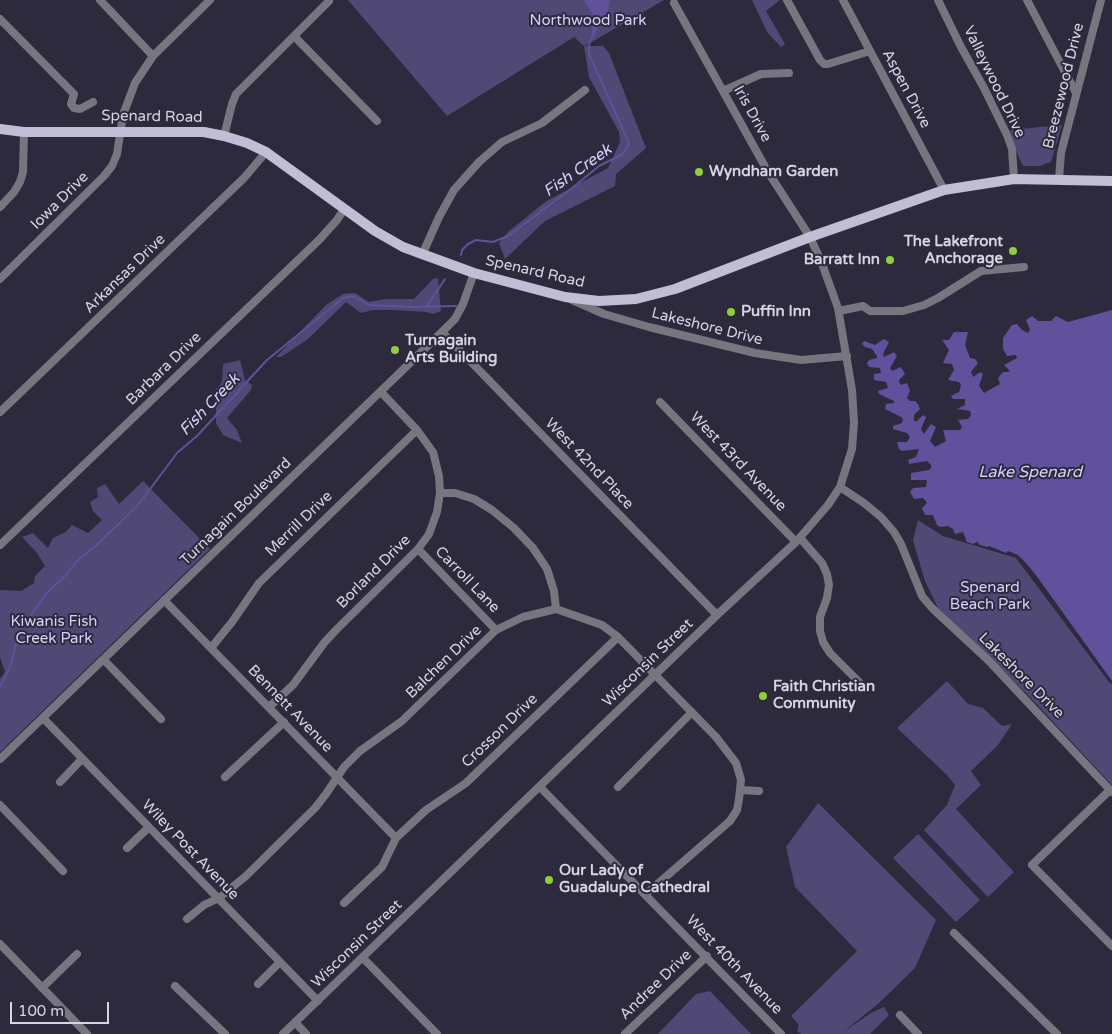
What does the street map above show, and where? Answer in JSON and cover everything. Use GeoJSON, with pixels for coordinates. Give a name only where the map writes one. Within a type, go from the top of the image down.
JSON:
{"type":"FeatureCollection","features":[{"type":"Feature","properties":{"kind":"main road","name":"Spenard Road"},"geometry":{"type":"LineString","coordinates":[[0,129],[24,132],[204,132],[224,136],[247,143],[266,152],[375,231],[422,255],[474,273],[565,297],[605,301],[636,299],[659,294],[810,237],[944,190],[1014,179],[1112,181]]}},
{"type":"Feature","properties":{"kind":"street"},"geometry":{"type":"LineString","coordinates":[[100,0],[153,56]]}},
{"type":"Feature","properties":{"kind":"street","name":"Iowa Drive"},"geometry":{"type":"LineString","coordinates":[[0,279],[112,166],[117,154],[127,100],[135,83],[153,56],[210,0]]}},
{"type":"Feature","properties":{"kind":"street"},"geometry":{"type":"LineString","coordinates":[[787,0],[824,64],[870,51]]}},
{"type":"Feature","properties":{"kind":"street","name":"Aspen Drive"},"geometry":{"type":"LineString","coordinates":[[843,0],[944,190]]}},
{"type":"Feature","properties":{"kind":"street","name":"Valleywood Drive"},"geometry":{"type":"LineString","coordinates":[[938,0],[1008,135],[1012,149],[1014,179]]}},
{"type":"Feature","properties":{"kind":"street"},"geometry":{"type":"LineString","coordinates":[[1027,0],[1076,93]]}},
{"type":"Feature","properties":{"kind":"street","name":"Breezewood Drive"},"geometry":{"type":"LineString","coordinates":[[1059,179],[1060,153],[1101,0]]}},
{"type":"Feature","properties":{"kind":"street"},"geometry":{"type":"LineString","coordinates":[[224,136],[236,94],[330,1]]}},
{"type":"Feature","properties":{"kind":"street","name":"Iris Drive"},"geometry":{"type":"LineString","coordinates":[[674,3],[768,172],[810,237]]}},
{"type":"Feature","properties":{"kind":"street"},"geometry":{"type":"LineString","coordinates":[[0,19],[74,94],[71,104],[74,108],[80,109],[93,102]]}},
{"type":"Feature","properties":{"kind":"street"},"geometry":{"type":"LineString","coordinates":[[294,36],[377,121]]}},
{"type":"Feature","properties":{"kind":"street"},"geometry":{"type":"LineString","coordinates":[[723,91],[761,74],[789,73]]}},
{"type":"Feature","properties":{"kind":"street"},"geometry":{"type":"LineString","coordinates":[[422,255],[439,217],[454,190],[479,162],[502,142],[542,123],[585,90]]}},
{"type":"Feature","properties":{"kind":"street"},"geometry":{"type":"LineString","coordinates":[[0,207],[14,192],[20,182],[23,172],[24,132]]}},
{"type":"Feature","properties":{"kind":"street","name":"Arkansas Drive"},"geometry":{"type":"LineString","coordinates":[[0,412],[244,178],[266,152]]}},
{"type":"Feature","properties":{"kind":"street","name":"Barbara Drive"},"geometry":{"type":"LineString","coordinates":[[0,545],[319,240],[344,209]]}},
{"type":"Feature","properties":{"kind":"street","name":"Wisconsin Street"},"geometry":{"type":"LineString","coordinates":[[283,1034],[716,615],[798,540],[828,505],[840,487],[852,449],[854,422],[852,390],[839,311],[810,237]]}},
{"type":"Feature","properties":{"kind":"street"},"geometry":{"type":"LineString","coordinates":[[839,311],[863,306],[870,310],[903,311],[931,302],[981,271],[1024,267]]}},
{"type":"Feature","properties":{"kind":"street","name":"Turnagain Boulevard"},"geometry":{"type":"LineString","coordinates":[[0,759],[455,319],[463,304],[474,273]]}},
{"type":"Feature","properties":{"kind":"street","name":"Lakeshore Drive"},"geometry":{"type":"LineString","coordinates":[[565,297],[604,314],[756,354],[801,360],[847,356]]}},
{"type":"Feature","properties":{"kind":"street"},"geometry":{"type":"LineString","coordinates":[[604,314],[598,308],[605,301]]}},
{"type":"Feature","properties":{"kind":"street","name":"West 42nd Place"},"geometry":{"type":"LineString","coordinates":[[442,332],[716,615]]}},
{"type":"Feature","properties":{"kind":"street","name":"Borland Drive"},"geometry":{"type":"LineString","coordinates":[[269,707],[293,685],[336,630],[418,549],[429,534],[437,512],[440,493],[439,476],[433,452],[417,430],[381,392]]}},
{"type":"Feature","properties":{"kind":"street","name":"West 43rd Avenue"},"geometry":{"type":"LineString","coordinates":[[660,402],[822,563],[829,585],[827,598],[820,617],[823,642],[830,653],[864,688]]}},
{"type":"Feature","properties":{"kind":"street","name":"Merrill Drive"},"geometry":{"type":"LineString","coordinates":[[211,648],[259,583],[417,430]]}},
{"type":"Feature","properties":{"kind":"street","name":"Lakeshore Drive"},"geometry":{"type":"LineString","coordinates":[[840,487],[881,517],[894,532],[901,544],[922,596],[932,608],[988,660],[1111,791]]}},
{"type":"Feature","properties":{"kind":"street"},"geometry":{"type":"LineString","coordinates":[[440,493],[455,493],[474,500],[492,510],[514,528],[533,548],[547,569],[554,591],[556,609],[602,624],[618,637],[716,737],[736,763],[741,780],[740,790],[737,810],[730,821],[646,894]]}},
{"type":"Feature","properties":{"kind":"street","name":"Carroll Lane"},"geometry":{"type":"LineString","coordinates":[[418,549],[496,630]]}},
{"type":"Feature","properties":{"kind":"street","name":"Bennett Avenue"},"geometry":{"type":"LineString","coordinates":[[164,600],[396,838]]}},
{"type":"Feature","properties":{"kind":"street","name":"Balchen Drive"},"geometry":{"type":"LineString","coordinates":[[187,919],[246,876],[315,808],[336,777],[360,751],[402,722],[496,630],[523,617],[556,609]]}},
{"type":"Feature","properties":{"kind":"street","name":"Crosson Drive"},"geometry":{"type":"LineString","coordinates":[[396,838],[426,810],[466,783],[618,637]]}},
{"type":"Feature","properties":{"kind":"street"},"geometry":{"type":"LineString","coordinates":[[104,660],[162,719]]}},
{"type":"Feature","properties":{"kind":"street"},"geometry":{"type":"LineString","coordinates":[[618,787],[692,712]]}},
{"type":"Feature","properties":{"kind":"street","name":"Wiley Post Avenue"},"geometry":{"type":"LineString","coordinates":[[42,718],[318,1001]]}},
{"type":"Feature","properties":{"kind":"street"},"geometry":{"type":"LineString","coordinates":[[224,777],[284,722]]}},
{"type":"Feature","properties":{"kind":"street"},"geometry":{"type":"LineString","coordinates":[[60,782],[82,759]]}},
{"type":"Feature","properties":{"kind":"street","name":"West 40th Avenue"},"geometry":{"type":"LineString","coordinates":[[540,786],[781,1034]]}},
{"type":"Feature","properties":{"kind":"street"},"geometry":{"type":"LineString","coordinates":[[740,790],[759,791]]}},
{"type":"Feature","properties":{"kind":"street"},"geometry":{"type":"LineString","coordinates":[[1111,791],[1032,865],[1112,946]]}},
{"type":"Feature","properties":{"kind":"street"},"geometry":{"type":"LineString","coordinates":[[0,805],[63,871]]}},
{"type":"Feature","properties":{"kind":"street"},"geometry":{"type":"LineString","coordinates":[[127,848],[149,827]]}},
{"type":"Feature","properties":{"kind":"street"},"geometry":{"type":"LineString","coordinates":[[344,903],[382,867],[396,838]]}},
{"type":"Feature","properties":{"kind":"street"},"geometry":{"type":"LineString","coordinates":[[954,933],[1057,1034]]}},
{"type":"Feature","properties":{"kind":"street"},"geometry":{"type":"LineString","coordinates":[[0,944],[86,1034]]}},
{"type":"Feature","properties":{"kind":"street"},"geometry":{"type":"LineString","coordinates":[[42,988],[78,954]]}},
{"type":"Feature","properties":{"kind":"street","name":"Andree Drive"},"geometry":{"type":"LineString","coordinates":[[625,1034],[707,956]]}},
{"type":"Feature","properties":{"kind":"street"},"geometry":{"type":"LineString","coordinates":[[363,958],[437,1034]]}},
{"type":"Feature","properties":{"kind":"street"},"geometry":{"type":"LineString","coordinates":[[258,984],[279,963]]}},
{"type":"Feature","properties":{"kind":"street"},"geometry":{"type":"LineString","coordinates":[[175,986],[225,1034]]}},
{"type":"Feature","properties":{"kind":"street"},"geometry":{"type":"LineString","coordinates":[[900,1015],[918,1034]]}},
{"type":"Feature","properties":{"kind":"street"},"geometry":{"type":"LineString","coordinates":[[295,1022],[306,1034]]}},
{"type":"Feature","properties":{"kind":"green space","name":"Northwood Park"},"geometry":{"type":"Polygon","coordinates":[[[348,0],[664,0],[585,46],[603,46],[609,53],[646,148],[616,174],[615,186],[545,221],[505,259],[499,243],[508,232],[545,202],[608,168],[620,142],[619,132],[589,77],[584,46],[574,37],[447,116],[348,0]]]}},
{"type":"Feature","properties":{"kind":"green space"},"geometry":{"type":"Polygon","coordinates":[[[752,0],[780,0],[766,11],[785,44],[781,47],[767,32],[752,0]]]}},
{"type":"Feature","properties":{"kind":"green space"},"geometry":{"type":"Polygon","coordinates":[[[1062,125],[1051,162],[1040,166],[1023,166],[1010,130],[1062,125]]]}},
{"type":"Feature","properties":{"kind":"green space"},"geometry":{"type":"Polygon","coordinates":[[[438,278],[441,311],[433,314],[393,310],[373,310],[361,313],[346,302],[308,339],[281,357],[276,357],[326,305],[343,294],[355,293],[369,302],[385,299],[414,299],[433,279],[438,278]]]}},
{"type":"Feature","properties":{"kind":"green space"},"geometry":{"type":"Polygon","coordinates":[[[240,360],[245,380],[252,385],[251,390],[227,418],[237,430],[242,443],[223,435],[216,423],[216,390],[222,382],[223,364],[240,360]]]}},
{"type":"Feature","properties":{"kind":"green space","name":"Kiwanis Fish Creek Park"},"geometry":{"type":"Polygon","coordinates":[[[143,481],[210,549],[0,752],[0,679],[5,672],[0,657],[0,590],[21,591],[34,583],[35,576],[45,566],[37,553],[22,537],[33,533],[48,548],[53,538],[66,532],[72,525],[88,533],[102,520],[93,511],[90,502],[98,497],[97,488],[105,484],[119,504],[143,481]]]}},
{"type":"Feature","properties":{"kind":"green space","name":"Spenard Beach Park"},"geometry":{"type":"Polygon","coordinates":[[[918,520],[943,536],[1016,558],[1112,684],[1112,785],[1029,696],[938,608],[925,581],[913,540],[918,520]]]}},
{"type":"Feature","properties":{"kind":"green space"},"geometry":{"type":"Polygon","coordinates":[[[947,681],[968,704],[983,708],[1002,726],[1012,724],[998,745],[971,771],[981,785],[956,809],[1014,872],[988,897],[924,830],[947,805],[955,785],[947,775],[897,728],[947,681]]]}},
{"type":"Feature","properties":{"kind":"green space"},"geometry":{"type":"Polygon","coordinates":[[[818,803],[936,920],[915,968],[878,1004],[843,1032],[871,1013],[884,1007],[889,1015],[870,1034],[801,1034],[797,1031],[799,1025],[791,1016],[857,951],[795,887],[786,847],[818,803]]]}},
{"type":"Feature","properties":{"kind":"green space"},"geometry":{"type":"Polygon","coordinates":[[[918,834],[980,900],[956,922],[893,858],[918,834]]]}},
{"type":"Feature","properties":{"kind":"green space"},"geometry":{"type":"Polygon","coordinates":[[[710,991],[751,1034],[658,1034],[696,994],[710,991]]]}},
{"type":"Feature","properties":{"kind":"water"},"geometry":{"type":"Polygon","coordinates":[[[584,0],[610,0],[607,16],[601,20],[593,39],[591,38],[594,17],[584,0]]]}},
{"type":"Feature","properties":{"kind":"water","name":"Lake Spenard"},"geometry":{"type":"Polygon","coordinates":[[[1112,310],[1112,681],[1038,578],[1018,555],[980,545],[977,542],[973,544],[967,542],[963,532],[955,534],[953,529],[948,526],[940,527],[937,525],[933,515],[925,515],[922,508],[927,503],[923,498],[914,499],[910,492],[913,488],[926,487],[927,480],[911,480],[911,473],[929,470],[931,465],[927,461],[909,464],[908,460],[916,457],[919,449],[902,451],[899,449],[897,442],[907,442],[910,437],[907,433],[893,429],[893,426],[902,423],[903,419],[885,409],[886,404],[894,403],[894,401],[879,394],[878,391],[888,388],[886,382],[874,380],[874,374],[881,373],[880,368],[869,367],[867,363],[869,360],[877,358],[877,356],[872,349],[862,344],[864,341],[875,345],[884,339],[889,342],[883,354],[884,357],[894,352],[897,356],[890,368],[892,371],[901,367],[905,374],[899,380],[900,384],[907,383],[910,391],[907,398],[910,401],[915,401],[920,409],[914,415],[914,421],[917,421],[923,415],[926,417],[921,429],[924,434],[931,424],[936,427],[930,441],[935,447],[946,441],[943,430],[960,430],[962,427],[958,420],[968,419],[971,415],[970,411],[957,409],[965,405],[965,399],[953,399],[951,396],[959,392],[961,385],[959,382],[948,380],[954,370],[952,364],[943,363],[949,350],[942,340],[949,340],[954,332],[968,332],[965,345],[970,358],[975,359],[978,363],[971,372],[973,377],[980,372],[983,374],[979,386],[984,393],[1000,384],[998,378],[1003,372],[1010,371],[1004,365],[1017,358],[1016,355],[1007,356],[1003,349],[1003,338],[1012,325],[1017,324],[1028,333],[1030,330],[1026,320],[1032,316],[1038,321],[1051,321],[1056,316],[1068,322],[1112,310]]]}},
{"type":"Feature","properties":{"kind":"waterway","name":"Fish Creek"},"geometry":{"type":"LineString","coordinates":[[461,255],[462,250],[476,240],[493,242],[508,236],[599,166],[623,154],[629,143],[589,54],[589,45],[592,37]]}},
{"type":"Feature","properties":{"kind":"waterway","name":"Fish Creek"},"geometry":{"type":"LineString","coordinates":[[427,306],[445,279]]}},
{"type":"Feature","properties":{"kind":"waterway","name":"Fish Creek"},"geometry":{"type":"LineString","coordinates":[[24,625],[47,593],[67,574],[76,562],[100,542],[139,504],[177,453],[197,436],[267,360],[343,298],[353,296],[369,305],[456,306]]}},
{"type":"Feature","properties":{"kind":"waterway","name":"Fish Creek"},"geometry":{"type":"LineString","coordinates":[[0,687],[10,667],[19,632]]}},
{"type":"Feature","properties":{"kind":"place","name":"Wyndham Garden"},"geometry":{"type":"Point","coordinates":[699,172]}},
{"type":"Feature","properties":{"kind":"place","name":"The Lakefront Anchorage"},"geometry":{"type":"Point","coordinates":[1013,251]}},
{"type":"Feature","properties":{"kind":"place","name":"Barratt Inn"},"geometry":{"type":"Point","coordinates":[890,260]}},
{"type":"Feature","properties":{"kind":"place","name":"Puffin Inn"},"geometry":{"type":"Point","coordinates":[731,312]}},
{"type":"Feature","properties":{"kind":"place","name":"Turnagain Arts Building"},"geometry":{"type":"Point","coordinates":[395,350]}},
{"type":"Feature","properties":{"kind":"place","name":"Faith Christian Community"},"geometry":{"type":"Point","coordinates":[763,696]}},
{"type":"Feature","properties":{"kind":"place","name":"Our Lady of Guadalupe Cathedral"},"geometry":{"type":"Point","coordinates":[549,880]}}]}
